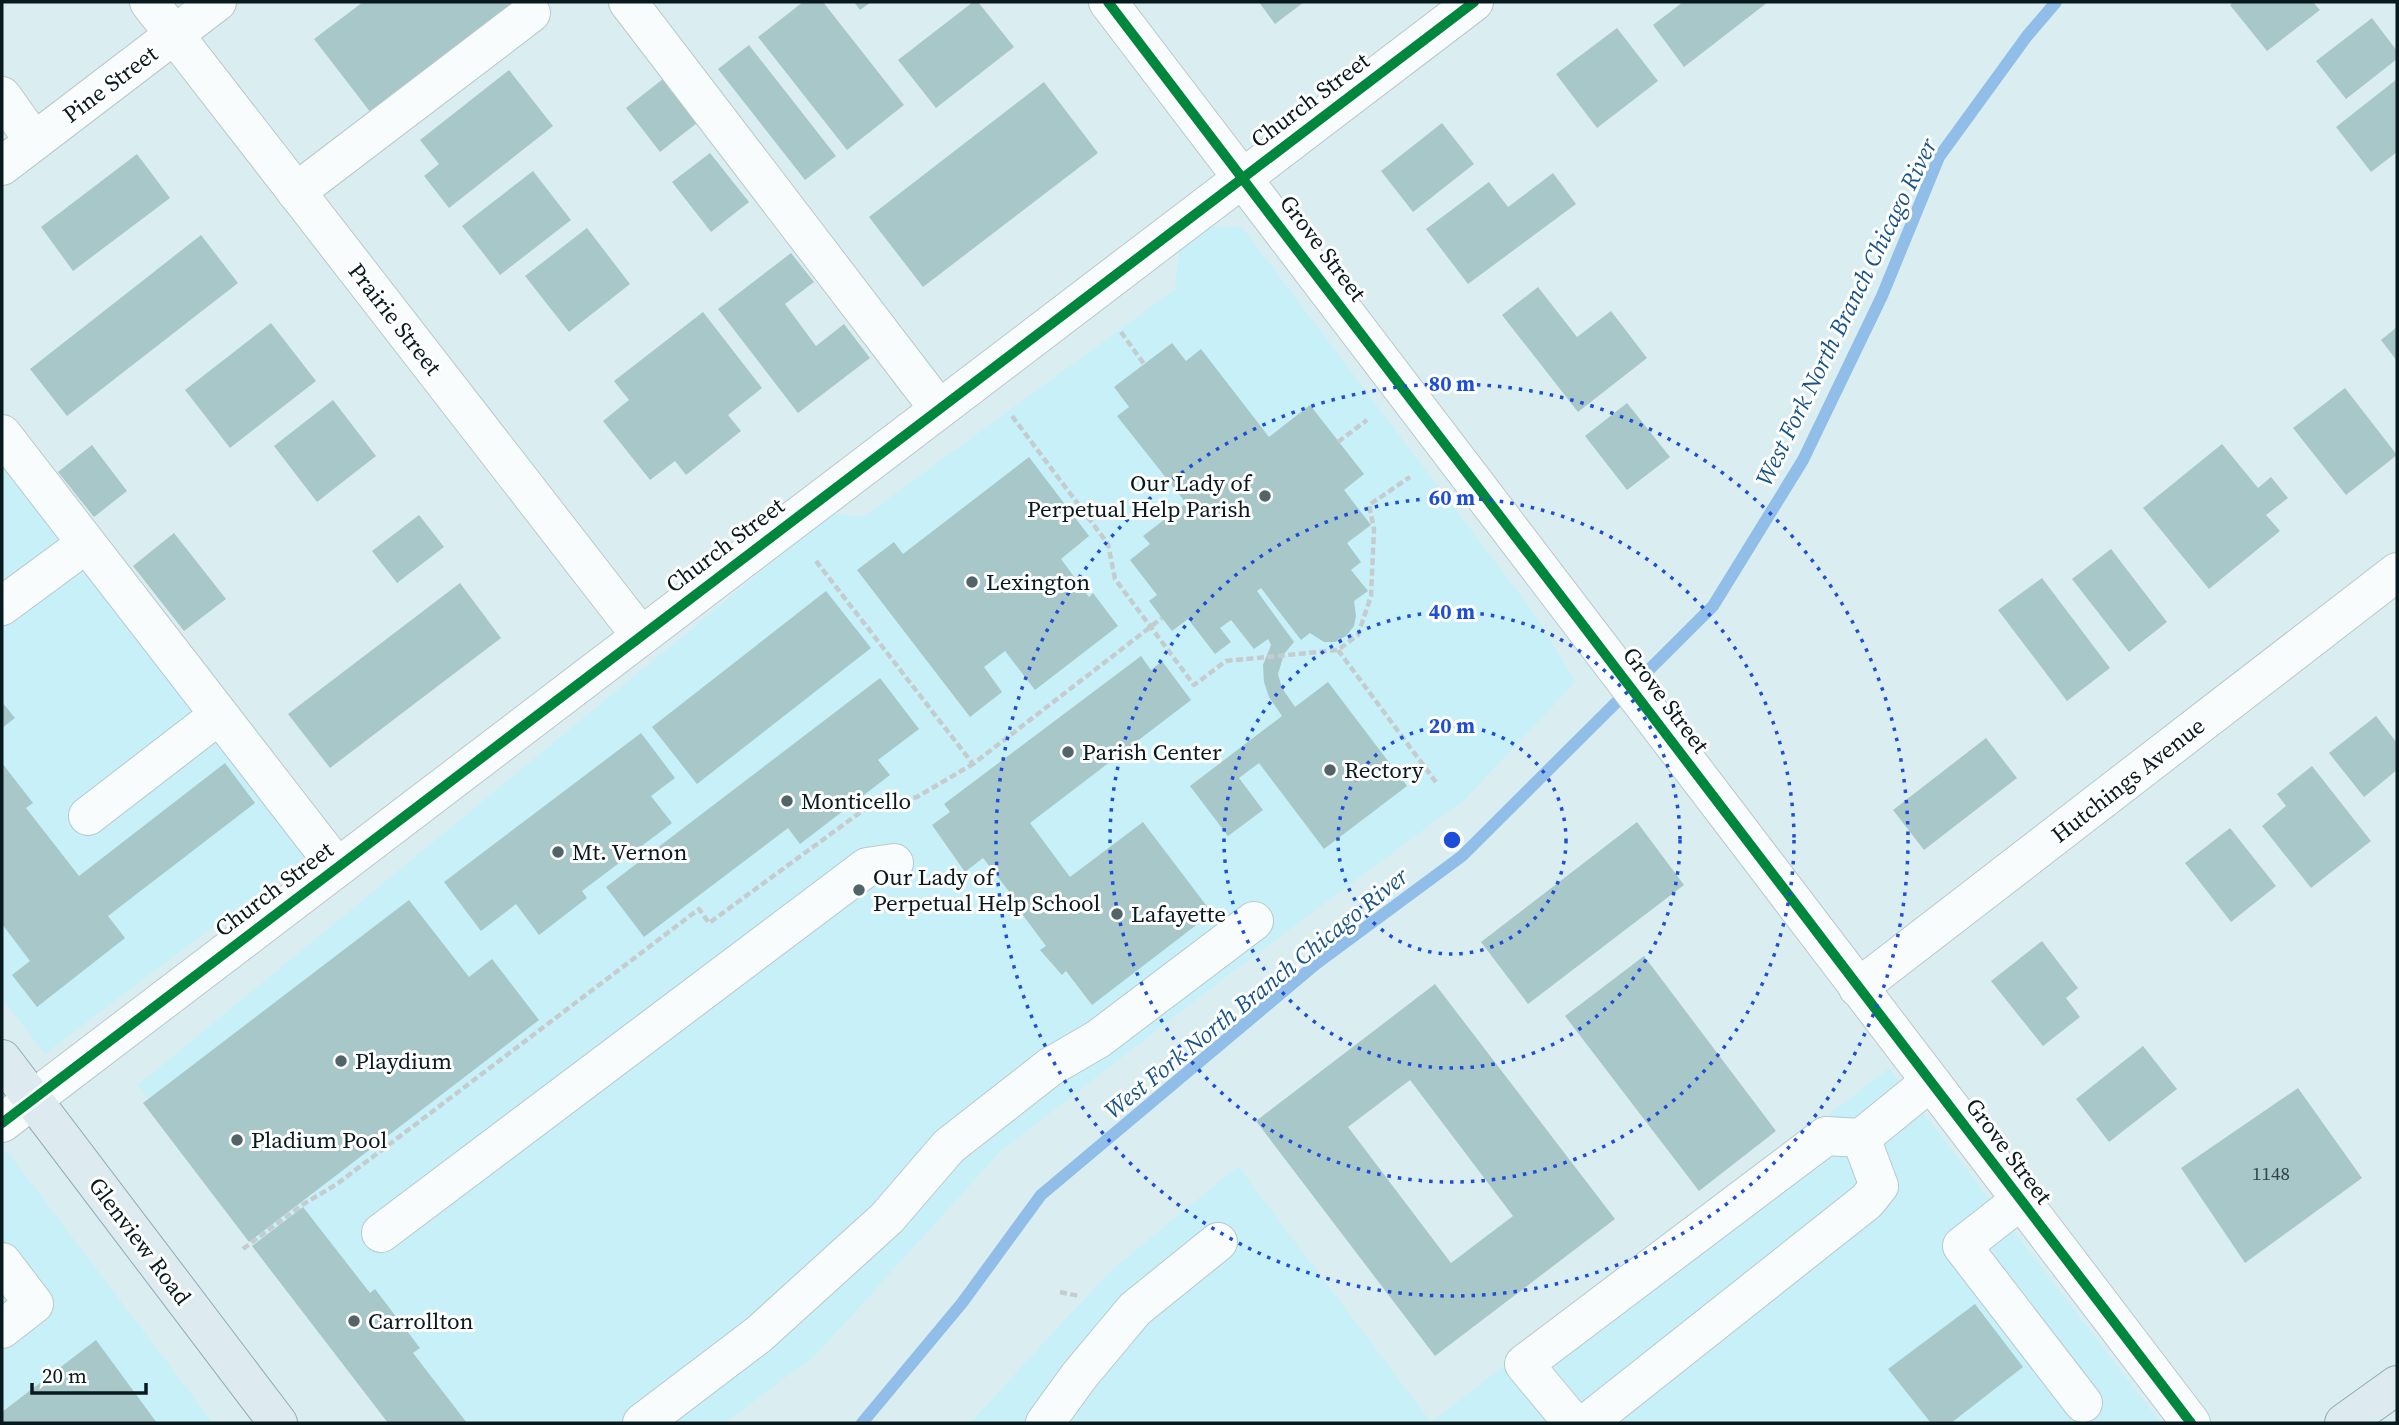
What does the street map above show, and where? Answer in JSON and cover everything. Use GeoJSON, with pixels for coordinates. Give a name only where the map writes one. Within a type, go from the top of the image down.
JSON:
{"type":"FeatureCollection","features":[{"type":"Feature","properties":{"kind":"main road","name":"Glenview Road"},"geometry":{"type":"LineString","coordinates":[[2,1059],[278,1423]]}},
{"type":"Feature","properties":{"kind":"main road"},"geometry":{"type":"LineString","coordinates":[[2344,1423],[2397,1385]]}},
{"type":"Feature","properties":{"kind":"street","name":"Prairie Street"},"geometry":{"type":"LineString","coordinates":[[149,2],[641,635]]}},
{"type":"Feature","properties":{"kind":"street","name":"Pine Street"},"geometry":{"type":"LineString","coordinates":[[2,166],[217,2]]}},
{"type":"Feature","properties":{"kind":"street"},"geometry":{"type":"LineString","coordinates":[[628,2],[939,409]]}},
{"type":"Feature","properties":{"kind":"street","name":"Grove Street"},"geometry":{"type":"LineString","coordinates":[[1108,2],[2191,1423]]}},
{"type":"Feature","properties":{"kind":"street","name":"Church Street"},"geometry":{"type":"LineString","coordinates":[[2,1123],[1474,2]]}},
{"type":"Feature","properties":{"kind":"street"},"geometry":{"type":"LineString","coordinates":[[296,192],[531,13]]}},
{"type":"Feature","properties":{"kind":"street"},"geometry":{"type":"LineString","coordinates":[[2,96],[34,141]]}},
{"type":"Feature","properties":{"kind":"street"},"geometry":{"type":"LineString","coordinates":[[2,434],[337,867]]}},
{"type":"Feature","properties":{"kind":"street"},"geometry":{"type":"LineString","coordinates":[[2,606],[86,544]]}},
{"type":"Feature","properties":{"kind":"street","name":"Hutchings Avenue"},"geometry":{"type":"LineString","coordinates":[[1858,988],[2397,572]]}},
{"type":"Feature","properties":{"kind":"street"},"geometry":{"type":"LineString","coordinates":[[88,816],[219,715]]}},
{"type":"Feature","properties":{"kind":"street"},"geometry":{"type":"LineString","coordinates":[[381,1233],[867,867],[894,863]]}},
{"type":"Feature","properties":{"kind":"street"},"geometry":{"type":"LineString","coordinates":[[642,1423],[758,1335],[887,1218],[949,1146],[1050,1067],[1098,1039],[1254,921]]}},
{"type":"Feature","properties":{"kind":"street"},"geometry":{"type":"LineString","coordinates":[[1573,1423],[1524,1364],[1826,1136],[1861,1138],[1930,1082]]}},
{"type":"Feature","properties":{"kind":"street"},"geometry":{"type":"LineString","coordinates":[[1587,1423],[1867,1201],[1879,1186],[1861,1138]]}},
{"type":"Feature","properties":{"kind":"street"},"geometry":{"type":"LineString","coordinates":[[2021,1200],[1962,1246],[2083,1403]]}},
{"type":"Feature","properties":{"kind":"street"},"geometry":{"type":"LineString","coordinates":[[1045,1423],[1079,1376],[1135,1310],[1218,1242]]}},
{"type":"Feature","properties":{"kind":"street"},"geometry":{"type":"LineString","coordinates":[[2,1262],[34,1304],[2,1329]]}},
{"type":"Feature","properties":{"kind":"path"},"geometry":{"type":"LineString","coordinates":[[1121,332],[1144,364]]}},
{"type":"Feature","properties":{"kind":"path"},"geometry":{"type":"LineString","coordinates":[[1012,416],[1108,544],[1115,579],[1195,685],[1226,661],[1338,650],[1358,635],[1371,596],[1374,529],[1370,505],[1410,477]]}},
{"type":"Feature","properties":{"kind":"path"},"geometry":{"type":"LineString","coordinates":[[1338,442],[1367,420]]}},
{"type":"Feature","properties":{"kind":"path"},"geometry":{"type":"LineString","coordinates":[[816,561],[973,764]]}},
{"type":"Feature","properties":{"kind":"path"},"geometry":{"type":"LineString","coordinates":[[243,1249],[348,1175],[699,909],[709,923],[869,806],[917,797],[973,764],[1162,618]]}},
{"type":"Feature","properties":{"kind":"path"},"geometry":{"type":"LineString","coordinates":[[1338,650],[1438,785]]}},
{"type":"Feature","properties":{"kind":"path"},"geometry":{"type":"LineString","coordinates":[[1060,1292],[1079,1296]]}},
{"type":"Feature","properties":{"kind":"shaded area","name":"Our Lady of Perpetual Help School"},"geometry":{"type":"Polygon","coordinates":[[[1211,226],[1242,227],[1533,612],[1576,682],[1464,800],[1223,979],[1000,1152],[816,1355],[725,1423],[395,1423],[138,1085],[832,513],[863,517],[1175,289],[1179,250],[1211,226]]]}},
{"type":"Feature","properties":{"kind":"shaded area"},"geometry":{"type":"Polygon","coordinates":[[[2,454],[312,852],[45,1054],[2,998],[2,454]]]}},
{"type":"Feature","properties":{"kind":"shaded area"},"geometry":{"type":"Polygon","coordinates":[[[1889,1068],[2161,1423],[970,1423],[1108,1273],[1238,1166],[1431,1422],[1889,1068]]]}},
{"type":"Feature","properties":{"kind":"shaded area"},"geometry":{"type":"Polygon","coordinates":[[[7,1151],[213,1423],[2,1423],[2,1155],[7,1151]]]}},
{"type":"Feature","properties":{"kind":"building"},"geometry":{"type":"Polygon","coordinates":[[[363,2],[515,2],[371,113],[314,39],[363,2]]]}},
{"type":"Feature","properties":{"kind":"building"},"geometry":{"type":"Polygon","coordinates":[[[803,2],[823,2],[904,105],[847,150],[758,37],[803,2]]]}},
{"type":"Feature","properties":{"kind":"building"},"geometry":{"type":"Polygon","coordinates":[[[854,2],[871,2],[860,10],[854,2]]]}},
{"type":"Feature","properties":{"kind":"building"},"geometry":{"type":"Polygon","coordinates":[[[973,2],[978,2],[1014,47],[936,108],[898,60],[973,2]]]}},
{"type":"Feature","properties":{"kind":"building"},"geometry":{"type":"Polygon","coordinates":[[[1259,2],[1304,2],[1275,24],[1259,2]]]}},
{"type":"Feature","properties":{"kind":"building"},"geometry":{"type":"Polygon","coordinates":[[[1683,2],[1768,2],[1684,67],[1653,25],[1683,2]]]}},
{"type":"Feature","properties":{"kind":"building"},"geometry":{"type":"Polygon","coordinates":[[[2234,2],[2313,2],[2320,10],[2267,51],[2230,5],[2234,2]]]}},
{"type":"Feature","properties":{"kind":"building"},"geometry":{"type":"Polygon","coordinates":[[[2372,18],[2397,51],[2397,59],[2346,99],[2316,61],[2372,18]]]}},
{"type":"Feature","properties":{"kind":"building"},"geometry":{"type":"Polygon","coordinates":[[[1617,28],[1658,81],[1597,128],[1556,74],[1617,28]]]}},
{"type":"Feature","properties":{"kind":"building"},"geometry":{"type":"Polygon","coordinates":[[[749,45],[836,156],[805,180],[718,69],[749,45]]]}},
{"type":"Feature","properties":{"kind":"building"},"geometry":{"type":"Polygon","coordinates":[[[509,70],[553,126],[449,208],[424,176],[439,164],[420,140],[509,70]]]}},
{"type":"Feature","properties":{"kind":"building"},"geometry":{"type":"Polygon","coordinates":[[[663,79],[697,123],[660,152],[626,108],[663,79]]]}},
{"type":"Feature","properties":{"kind":"building"},"geometry":{"type":"Polygon","coordinates":[[[2397,79],[2397,152],[2371,172],[2336,127],[2397,79]]]}},
{"type":"Feature","properties":{"kind":"building"},"geometry":{"type":"Polygon","coordinates":[[[1044,82],[1098,153],[923,287],[869,217],[1044,82]]]}},
{"type":"Feature","properties":{"kind":"building"},"geometry":{"type":"Polygon","coordinates":[[[1442,123],[1474,164],[1413,212],[1381,171],[1442,123]]]}},
{"type":"Feature","properties":{"kind":"building"},"geometry":{"type":"Polygon","coordinates":[[[710,153],[749,202],[711,232],[672,182],[710,153]]]}},
{"type":"Feature","properties":{"kind":"building"},"geometry":{"type":"Polygon","coordinates":[[[137,154],[170,198],[73,271],[41,227],[137,154]]]}},
{"type":"Feature","properties":{"kind":"building"},"geometry":{"type":"Polygon","coordinates":[[[533,171],[571,220],[500,275],[462,226],[533,171]]]}},
{"type":"Feature","properties":{"kind":"building"},"geometry":{"type":"Polygon","coordinates":[[[1553,173],[1576,204],[1468,284],[1426,229],[1489,182],[1508,207],[1553,173]]]}},
{"type":"Feature","properties":{"kind":"building"},"geometry":{"type":"Polygon","coordinates":[[[587,228],[630,284],[569,332],[525,276],[587,228]]]}},
{"type":"Feature","properties":{"kind":"building"},"geometry":{"type":"Polygon","coordinates":[[[201,235],[238,283],[67,416],[30,369],[201,235]]]}},
{"type":"Feature","properties":{"kind":"building"},"geometry":{"type":"Polygon","coordinates":[[[791,253],[814,282],[785,304],[816,346],[844,324],[870,358],[798,413],[718,309],[791,253]]]}},
{"type":"Feature","properties":{"kind":"building"},"geometry":{"type":"Polygon","coordinates":[[[1538,287],[1577,337],[1611,311],[1647,358],[1578,412],[1502,315],[1538,287]]]}},
{"type":"Feature","properties":{"kind":"building"},"geometry":{"type":"Polygon","coordinates":[[[703,312],[762,388],[728,415],[741,431],[686,475],[675,461],[650,480],[603,421],[629,400],[614,381],[703,312]]]}},
{"type":"Feature","properties":{"kind":"building"},"geometry":{"type":"Polygon","coordinates":[[[271,323],[316,381],[230,448],[185,390],[271,323]]]}},
{"type":"Feature","properties":{"kind":"building"},"geometry":{"type":"Polygon","coordinates":[[[2397,327],[2397,361],[2381,340],[2397,327]]]}},
{"type":"Feature","properties":{"kind":"building","name":"Our Lady of Perpetual Help Parish"},"geometry":{"type":"Polygon","coordinates":[[[1172,343],[1186,361],[1201,349],[1269,437],[1310,405],[1364,474],[1344,490],[1371,525],[1347,543],[1361,562],[1351,570],[1368,591],[1354,601],[1354,626],[1346,636],[1335,642],[1324,642],[1310,633],[1301,640],[1261,588],[1257,591],[1294,642],[1284,654],[1278,674],[1282,688],[1295,707],[1328,682],[1407,786],[1324,849],[1259,763],[1239,778],[1263,810],[1228,836],[1190,786],[1282,716],[1269,697],[1264,682],[1263,665],[1271,645],[1268,639],[1254,649],[1231,620],[1220,628],[1231,642],[1215,654],[1188,619],[1172,631],[1149,601],[1157,595],[1130,560],[1150,544],[1143,536],[1186,503],[1117,416],[1129,407],[1114,387],[1172,343]]]}},
{"type":"Feature","properties":{"kind":"building"},"geometry":{"type":"Polygon","coordinates":[[[2345,388],[2397,455],[2346,495],[2293,428],[2345,388]]]}},
{"type":"Feature","properties":{"kind":"building"},"geometry":{"type":"Polygon","coordinates":[[[333,400],[376,456],[317,502],[274,446],[333,400]]]}},
{"type":"Feature","properties":{"kind":"building"},"geometry":{"type":"Polygon","coordinates":[[[1627,403],[1670,457],[1627,490],[1585,436],[1627,403]]]}},
{"type":"Feature","properties":{"kind":"building"},"geometry":{"type":"Polygon","coordinates":[[[2222,444],[2258,488],[2271,477],[2288,498],[2266,515],[2280,531],[2209,589],[2143,508],[2222,444]]]}},
{"type":"Feature","properties":{"kind":"building"},"geometry":{"type":"Polygon","coordinates":[[[92,445],[127,491],[94,517],[58,472],[92,445]]]}},
{"type":"Feature","properties":{"kind":"building","name":"Lexington"},"geometry":{"type":"Polygon","coordinates":[[[1029,457],[1089,536],[1061,559],[1089,597],[1093,593],[1118,626],[1035,690],[1005,651],[984,667],[1002,692],[970,717],[857,570],[894,542],[903,554],[1029,457]]]}},
{"type":"Feature","properties":{"kind":"building"},"geometry":{"type":"Polygon","coordinates":[[[419,515],[444,547],[397,583],[372,551],[419,515]]]}},
{"type":"Feature","properties":{"kind":"building"},"geometry":{"type":"Polygon","coordinates":[[[174,533],[226,599],[184,631],[133,566],[174,533]]]}},
{"type":"Feature","properties":{"kind":"building"},"geometry":{"type":"Polygon","coordinates":[[[2111,549],[2167,622],[2129,652],[2072,579],[2111,549]]]}},
{"type":"Feature","properties":{"kind":"building"},"geometry":{"type":"Polygon","coordinates":[[[2042,578],[2110,668],[2067,701],[1998,610],[2042,578]]]}},
{"type":"Feature","properties":{"kind":"building"},"geometry":{"type":"Polygon","coordinates":[[[460,583],[501,638],[330,768],[288,714],[460,583]]]}},
{"type":"Feature","properties":{"kind":"building"},"geometry":{"type":"Polygon","coordinates":[[[826,591],[871,648],[697,784],[652,727],[826,591]]]}},
{"type":"Feature","properties":{"kind":"building"},"geometry":{"type":"Polygon","coordinates":[[[1141,656],[1151,670],[1162,661],[1191,700],[1030,823],[1070,877],[1143,822],[1212,913],[1092,1005],[1066,971],[1062,975],[1040,950],[1046,946],[1022,914],[1025,912],[983,858],[965,872],[932,825],[950,812],[944,804],[1141,656]]]}},
{"type":"Feature","properties":{"kind":"building","name":"Monticello"},"geometry":{"type":"Polygon","coordinates":[[[880,678],[919,729],[878,760],[890,775],[800,844],[788,828],[644,937],[606,887],[880,678]]]}},
{"type":"Feature","properties":{"kind":"building"},"geometry":{"type":"Polygon","coordinates":[[[2,702],[15,718],[2,728],[2,702]]]}},
{"type":"Feature","properties":{"kind":"building"},"geometry":{"type":"Polygon","coordinates":[[[2376,716],[2397,743],[2397,770],[2364,797],[2329,753],[2376,716]]]}},
{"type":"Feature","properties":{"kind":"building","name":"Mt. Vernon"},"geometry":{"type":"Polygon","coordinates":[[[641,733],[675,778],[651,796],[672,823],[582,891],[587,898],[539,935],[516,904],[481,931],[444,882],[641,733]]]}},
{"type":"Feature","properties":{"kind":"building"},"geometry":{"type":"Polygon","coordinates":[[[1986,738],[2017,778],[1924,850],[1893,810],[1986,738]]]}},
{"type":"Feature","properties":{"kind":"building"},"geometry":{"type":"Polygon","coordinates":[[[2,763],[33,803],[26,808],[79,876],[225,763],[255,803],[108,916],[125,938],[37,1007],[12,975],[30,961],[2,924],[2,763]]]}},
{"type":"Feature","properties":{"kind":"building"},"geometry":{"type":"Polygon","coordinates":[[[2312,766],[2371,841],[2311,888],[2262,826],[2286,806],[2277,794],[2312,766]]]}},
{"type":"Feature","properties":{"kind":"building"},"geometry":{"type":"Polygon","coordinates":[[[1637,822],[1684,885],[1528,1004],[1481,942],[1637,822]]]}},
{"type":"Feature","properties":{"kind":"building"},"geometry":{"type":"Polygon","coordinates":[[[2230,828],[2276,886],[2231,922],[2185,863],[2230,828]]]}},
{"type":"Feature","properties":{"kind":"building","name":"Playdium"},"geometry":{"type":"Polygon","coordinates":[[[409,900],[469,977],[492,959],[539,1020],[249,1242],[143,1103],[409,900]]]}},
{"type":"Feature","properties":{"kind":"building"},"geometry":{"type":"Polygon","coordinates":[[[2042,941],[2078,988],[2066,998],[2080,1017],[2043,1046],[1991,981],[2042,941]]]}},
{"type":"Feature","properties":{"kind":"building"},"geometry":{"type":"Polygon","coordinates":[[[1644,956],[1776,1131],[1699,1191],[1565,1016],[1644,956]]]}},
{"type":"Feature","properties":{"kind":"building"},"geometry":{"type":"Polygon","coordinates":[[[1435,984],[1615,1219],[1435,1356],[1256,1121],[1435,984]],[[1410,1080],[1348,1127],[1451,1263],[1513,1216],[1410,1080]]]}},
{"type":"Feature","properties":{"kind":"building"},"geometry":{"type":"Polygon","coordinates":[[[2143,1046],[2177,1089],[2109,1142],[2076,1099],[2143,1046]]]}},
{"type":"Feature","properties":{"kind":"building"},"geometry":{"type":"Polygon","coordinates":[[[2298,1088],[2362,1178],[2245,1263],[2181,1168],[2298,1088]]]}},
{"type":"Feature","properties":{"kind":"building","name":"Carrollton"},"geometry":{"type":"Polygon","coordinates":[[[303,1207],[370,1293],[375,1289],[420,1348],[413,1353],[467,1423],[388,1423],[252,1246],[303,1207]]]}},
{"type":"Feature","properties":{"kind":"building"},"geometry":{"type":"Polygon","coordinates":[[[1975,1304],[2023,1367],[1951,1423],[1931,1423],[1888,1369],[1975,1304]]]}},
{"type":"Feature","properties":{"kind":"building"},"geometry":{"type":"Polygon","coordinates":[[[96,1340],[157,1423],[2,1423],[2,1412],[96,1340]]]}},
{"type":"Feature","properties":{"kind":"waterway","name":"West Fork North Branch Chicago River"},"geometry":{"type":"LineString","coordinates":[[862,1423],[962,1303],[1041,1195],[1316,964],[1462,856],[1713,606],[1803,460],[1882,296],[1939,157],[2027,36],[2056,2]]}},
{"type":"Feature","properties":{"kind":"cycle path"},"geometry":{"type":"LineString","coordinates":[[1108,2],[2191,1423]]}},
{"type":"Feature","properties":{"kind":"cycle path"},"geometry":{"type":"LineString","coordinates":[[2,1123],[1474,2]]}},
{"type":"Feature","properties":{"kind":"place","name":"Our Lady of Perpetual Help Parish"},"geometry":{"type":"Point","coordinates":[1265,496]}},
{"type":"Feature","properties":{"kind":"place","name":"Lexington"},"geometry":{"type":"Point","coordinates":[972,582]}},
{"type":"Feature","properties":{"kind":"place","name":"Parish Center"},"geometry":{"type":"Point","coordinates":[1068,752]}},
{"type":"Feature","properties":{"kind":"place","name":"Rectory"},"geometry":{"type":"Point","coordinates":[1330,770]}},
{"type":"Feature","properties":{"kind":"place","name":"Monticello"},"geometry":{"type":"Point","coordinates":[787,801]}},
{"type":"Feature","properties":{"kind":"place","name":"Mt. Vernon"},"geometry":{"type":"Point","coordinates":[558,852]}},
{"type":"Feature","properties":{"kind":"place","name":"Our Lady of Perpetual Help School"},"geometry":{"type":"Point","coordinates":[859,890]}},
{"type":"Feature","properties":{"kind":"place","name":"Lafayette"},"geometry":{"type":"Point","coordinates":[1117,914]}},
{"type":"Feature","properties":{"kind":"place","name":"Playdium"},"geometry":{"type":"Point","coordinates":[341,1061]}},
{"type":"Feature","properties":{"kind":"place","name":"Pladium Pool"},"geometry":{"type":"Point","coordinates":[237,1140]}},
{"type":"Feature","properties":{"kind":"place","name":"Carrollton"},"geometry":{"type":"Point","coordinates":[354,1321]}}]}
